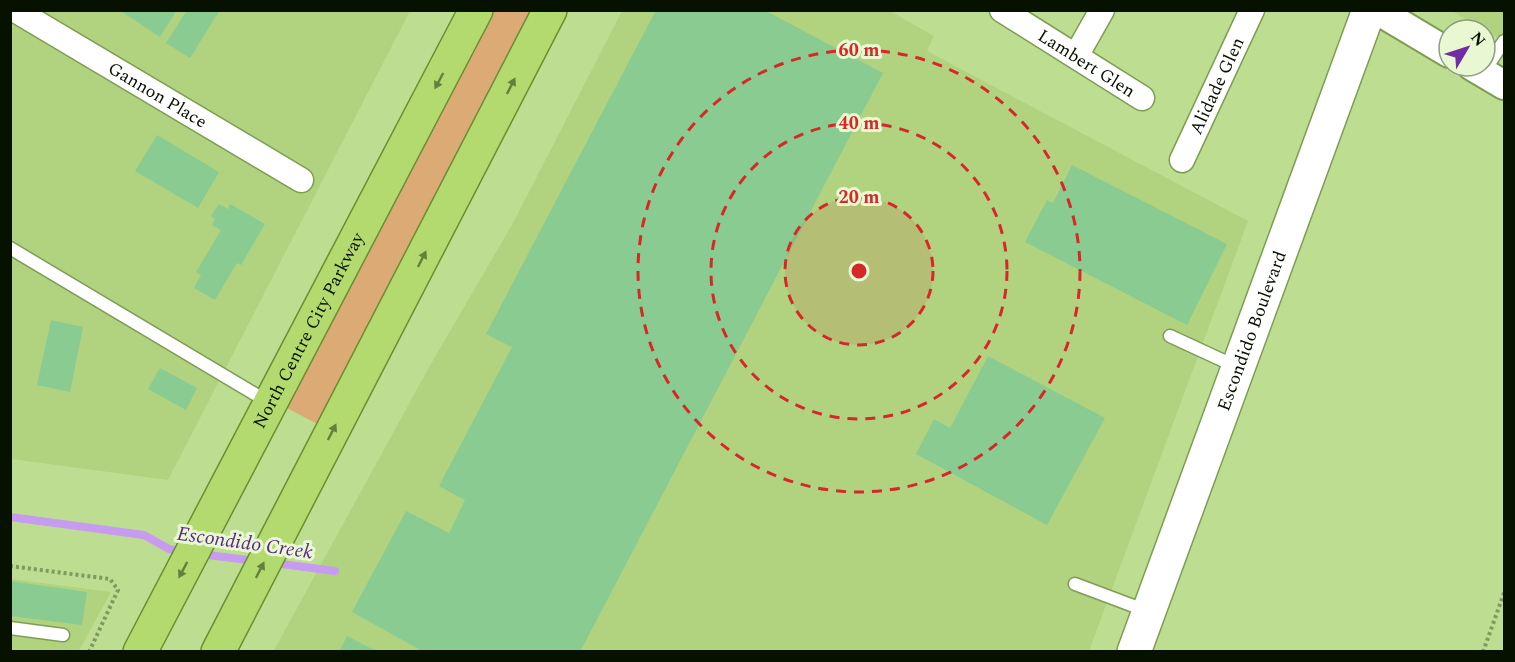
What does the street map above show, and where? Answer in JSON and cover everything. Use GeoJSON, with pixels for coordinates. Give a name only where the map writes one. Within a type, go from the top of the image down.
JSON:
{"type":"FeatureCollection","features":[{"type":"Feature","properties":{"kind":"highway","name":"North Centre City Parkway"},"geometry":{"type":"LineString","coordinates":[[140,651],[476,10]]}},
{"type":"Feature","properties":{"kind":"highway"},"geometry":{"type":"LineString","coordinates":[[218,651],[550,10]]}},
{"type":"Feature","properties":{"kind":"main road","name":"Escondido Boulevard"},"geometry":{"type":"LineString","coordinates":[[1134,651],[1368,10]]}},
{"type":"Feature","properties":{"kind":"street","name":"Lambert Glen"},"geometry":{"type":"LineString","coordinates":[[1002,10],[1142,98]]}},
{"type":"Feature","properties":{"kind":"street"},"geometry":{"type":"LineString","coordinates":[[1076,56],[1102,10]]}},
{"type":"Feature","properties":{"kind":"street","name":"Alidade Glen"},"geometry":{"type":"LineString","coordinates":[[1182,160],[1252,10]]}},
{"type":"Feature","properties":{"kind":"street"},"geometry":{"type":"LineString","coordinates":[[1377,10],[1437,46]]}},
{"type":"Feature","properties":{"kind":"street","name":"Gannon Place"},"geometry":{"type":"LineString","coordinates":[[30,14],[302,180]]}},
{"type":"Feature","properties":{"kind":"lane"},"geometry":{"type":"LineString","coordinates":[[10,248],[270,403]]}},
{"type":"Feature","properties":{"kind":"lane"},"geometry":{"type":"LineString","coordinates":[[1170,336],[1238,368]]}},
{"type":"Feature","properties":{"kind":"lane"},"geometry":{"type":"LineString","coordinates":[[1075,584],[1149,611]]}},
{"type":"Feature","properties":{"kind":"lane"},"geometry":{"type":"LineString","coordinates":[[10,628],[63,635]]}},
{"type":"Feature","properties":{"kind":"path"},"geometry":{"type":"LineString","coordinates":[[10,566],[110,579],[118,590],[88,651]]}},
{"type":"Feature","properties":{"kind":"path"},"geometry":{"type":"LineString","coordinates":[[1483,651],[1504,593]]}},
{"type":"Feature","properties":{"kind":"shaded area"},"geometry":{"type":"Polygon","coordinates":[[[11,11],[410,11],[168,480],[11,459],[11,11]]]}},
{"type":"Feature","properties":{"kind":"shaded area"},"geometry":{"type":"Polygon","coordinates":[[[491,11],[536,11],[319,425],[285,407],[491,11]]]}},
{"type":"Feature","properties":{"kind":"shaded area"},"geometry":{"type":"Polygon","coordinates":[[[622,11],[890,11],[934,36],[927,51],[1248,221],[1089,651],[273,652],[428,369],[513,223],[622,11]]]}},
{"type":"Feature","properties":{"kind":"shaded area"},"geometry":{"type":"Polygon","coordinates":[[[1452,11],[1504,11],[1504,42],[1497,38],[1497,18],[1464,18],[1452,11]]]}},
{"type":"Feature","properties":{"kind":"shaded area"},"geometry":{"type":"Polygon","coordinates":[[[11,579],[111,592],[79,651],[11,652],[11,579]]]}},
{"type":"Feature","properties":{"kind":"building"},"geometry":{"type":"Polygon","coordinates":[[[119,10],[177,10],[160,37],[119,10]]]}},
{"type":"Feature","properties":{"kind":"building"},"geometry":{"type":"Polygon","coordinates":[[[187,10],[220,10],[190,58],[166,43],[187,10]]]}},
{"type":"Feature","properties":{"kind":"building"},"geometry":{"type":"Polygon","coordinates":[[[656,10],[764,10],[883,73],[580,652],[424,652],[352,612],[406,511],[449,533],[465,500],[439,486],[512,347],[486,334],[656,10]]]}},
{"type":"Feature","properties":{"kind":"building"},"geometry":{"type":"Polygon","coordinates":[[[157,135],[219,172],[198,208],[135,171],[157,135]]]}},
{"type":"Feature","properties":{"kind":"building"},"geometry":{"type":"Polygon","coordinates":[[[1072,165],[1227,244],[1187,325],[1025,242],[1047,200],[1053,203],[1072,165]]]}},
{"type":"Feature","properties":{"kind":"building"},"geometry":{"type":"Polygon","coordinates":[[[219,204],[228,209],[230,204],[265,224],[241,265],[237,263],[215,300],[194,288],[201,275],[196,272],[221,230],[212,225],[215,219],[211,216],[219,204]]]}},
{"type":"Feature","properties":{"kind":"building"},"geometry":{"type":"Polygon","coordinates":[[[51,320],[83,327],[70,392],[37,385],[51,320]]]}},
{"type":"Feature","properties":{"kind":"building"},"geometry":{"type":"Polygon","coordinates":[[[988,356],[1105,418],[1047,525],[916,454],[934,419],[950,428],[988,356]]]}},
{"type":"Feature","properties":{"kind":"building"},"geometry":{"type":"Polygon","coordinates":[[[160,368],[197,388],[186,410],[148,389],[160,368]]]}},
{"type":"Feature","properties":{"kind":"building"},"geometry":{"type":"Polygon","coordinates":[[[10,581],[87,592],[82,625],[10,616],[10,581]]]}},
{"type":"Feature","properties":{"kind":"building"},"geometry":{"type":"Polygon","coordinates":[[[347,636],[378,652],[339,652],[347,636]]]}},
{"type":"Feature","properties":{"kind":"waterway","name":"Escondido Creek"},"geometry":{"type":"LineString","coordinates":[[10,517],[144,535],[169,549],[185,552]]}},
{"type":"Feature","properties":{"kind":"waterway","name":"Escondido Creek"},"geometry":{"type":"LineString","coordinates":[[200,554],[256,561]]}},
{"type":"Feature","properties":{"kind":"waterway","name":"Escondido Creek"},"geometry":{"type":"LineString","coordinates":[[274,563],[335,571]]}}]}
